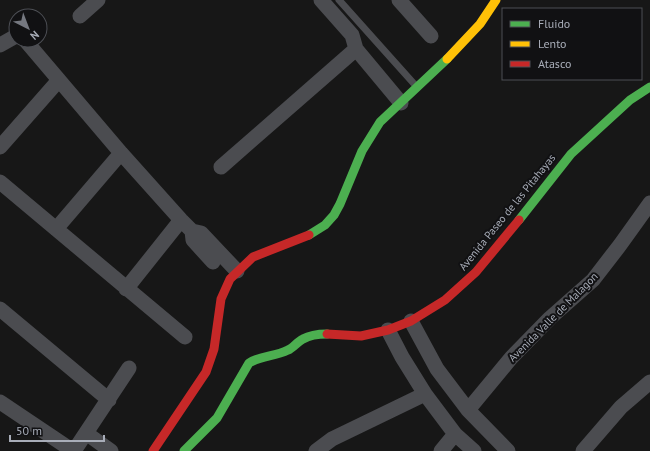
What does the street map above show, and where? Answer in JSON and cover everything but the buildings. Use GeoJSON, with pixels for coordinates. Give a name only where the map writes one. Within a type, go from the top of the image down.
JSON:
{"type":"FeatureCollection","features":[{"type":"Feature","properties":{"kind":"street"},"geometry":{"type":"LineString","coordinates":[[80,16],[98,0]]}},
{"type":"Feature","properties":{"kind":"street"},"geometry":{"type":"LineString","coordinates":[[321,0],[352,35],[356,49],[401,103]]}},
{"type":"Feature","properties":{"kind":"street"},"geometry":{"type":"LineString","coordinates":[[399,0],[431,36]]}},
{"type":"Feature","properties":{"kind":"street"},"geometry":{"type":"LineString","coordinates":[[153,451],[206,372],[214,349],[221,299],[233,275],[254,257],[312,234],[325,225],[334,215],[340,204],[362,151],[380,122],[454,52],[480,24],[496,0]]}},
{"type":"Feature","properties":{"kind":"street"},"geometry":{"type":"LineString","coordinates":[[32,48],[121,153],[181,220],[192,231],[201,233],[233,275]]}},
{"type":"Feature","properties":{"kind":"street"},"geometry":{"type":"LineString","coordinates":[[220,167],[356,49]]}},
{"type":"Feature","properties":{"kind":"street"},"geometry":{"type":"LineString","coordinates":[[0,147],[59,80]]}},
{"type":"Feature","properties":{"kind":"street","name":"Avenida Paseo de las Pitahayas"},"geometry":{"type":"LineString","coordinates":[[184,451],[213,417],[249,363],[257,358],[278,354],[289,350],[303,340],[318,334],[361,336],[388,330],[411,322],[445,300],[476,272],[571,154],[630,100],[650,86]]}},
{"type":"Feature","properties":{"kind":"street"},"geometry":{"type":"LineString","coordinates":[[56,229],[121,153]]}},
{"type":"Feature","properties":{"kind":"street"},"geometry":{"type":"LineString","coordinates":[[0,182],[184,337]]}},
{"type":"Feature","properties":{"kind":"street","name":"Avenida Valle de Malagon"},"geometry":{"type":"LineString","coordinates":[[468,410],[511,358],[550,318],[593,280],[650,203]]}},
{"type":"Feature","properties":{"kind":"street"},"geometry":{"type":"LineString","coordinates":[[126,289],[181,220]]}},
{"type":"Feature","properties":{"kind":"street"},"geometry":{"type":"LineString","coordinates":[[0,309],[109,400]]}},
{"type":"Feature","properties":{"kind":"street"},"geometry":{"type":"LineString","coordinates":[[411,322],[438,369],[468,410],[508,451]]}},
{"type":"Feature","properties":{"kind":"street"},"geometry":{"type":"LineString","coordinates":[[388,330],[402,357],[426,394],[455,434],[474,451]]}},
{"type":"Feature","properties":{"kind":"street"},"geometry":{"type":"LineString","coordinates":[[80,446],[129,368]]}},
{"type":"Feature","properties":{"kind":"street"},"geometry":{"type":"LineString","coordinates":[[584,451],[621,407],[650,382]]}},
{"type":"Feature","properties":{"kind":"street"},"geometry":{"type":"LineString","coordinates":[[194,391],[194,404]]}},
{"type":"Feature","properties":{"kind":"street"},"geometry":{"type":"LineString","coordinates":[[316,451],[332,439],[426,394]]}},
{"type":"Feature","properties":{"kind":"street"},"geometry":{"type":"LineString","coordinates":[[0,402],[80,446],[111,451]]}},
{"type":"Feature","properties":{"kind":"street"},"geometry":{"type":"LineString","coordinates":[[440,451],[455,434]]}},
{"type":"Feature","properties":{"kind":"lane"},"geometry":{"type":"LineString","coordinates":[[339,0],[418,87]]}},
{"type":"Feature","properties":{"kind":"traffic: fast"},"geometry":{"type":"LineString","coordinates":[[309,235],[325,225],[334,215],[362,151],[380,122],[447,59]]}},
{"type":"Feature","properties":{"kind":"traffic: fast"},"geometry":{"type":"LineString","coordinates":[[519,220],[571,154],[630,100],[650,87]]}},
{"type":"Feature","properties":{"kind":"traffic: fast"},"geometry":{"type":"LineString","coordinates":[[184,451],[217,418],[249,363],[254,360],[288,350],[301,340],[309,337],[327,334]]}},
{"type":"Feature","properties":{"kind":"traffic: slow"},"geometry":{"type":"LineString","coordinates":[[447,59],[480,24],[496,0]]}},
{"type":"Feature","properties":{"kind":"traffic: jam"},"geometry":{"type":"LineString","coordinates":[[327,334],[361,336],[388,330],[411,321],[445,300],[476,272],[519,220]]}},
{"type":"Feature","properties":{"kind":"traffic: jam"},"geometry":{"type":"LineString","coordinates":[[153,451],[206,372],[214,349],[221,299],[230,279],[253,257],[309,235]]}}]}
